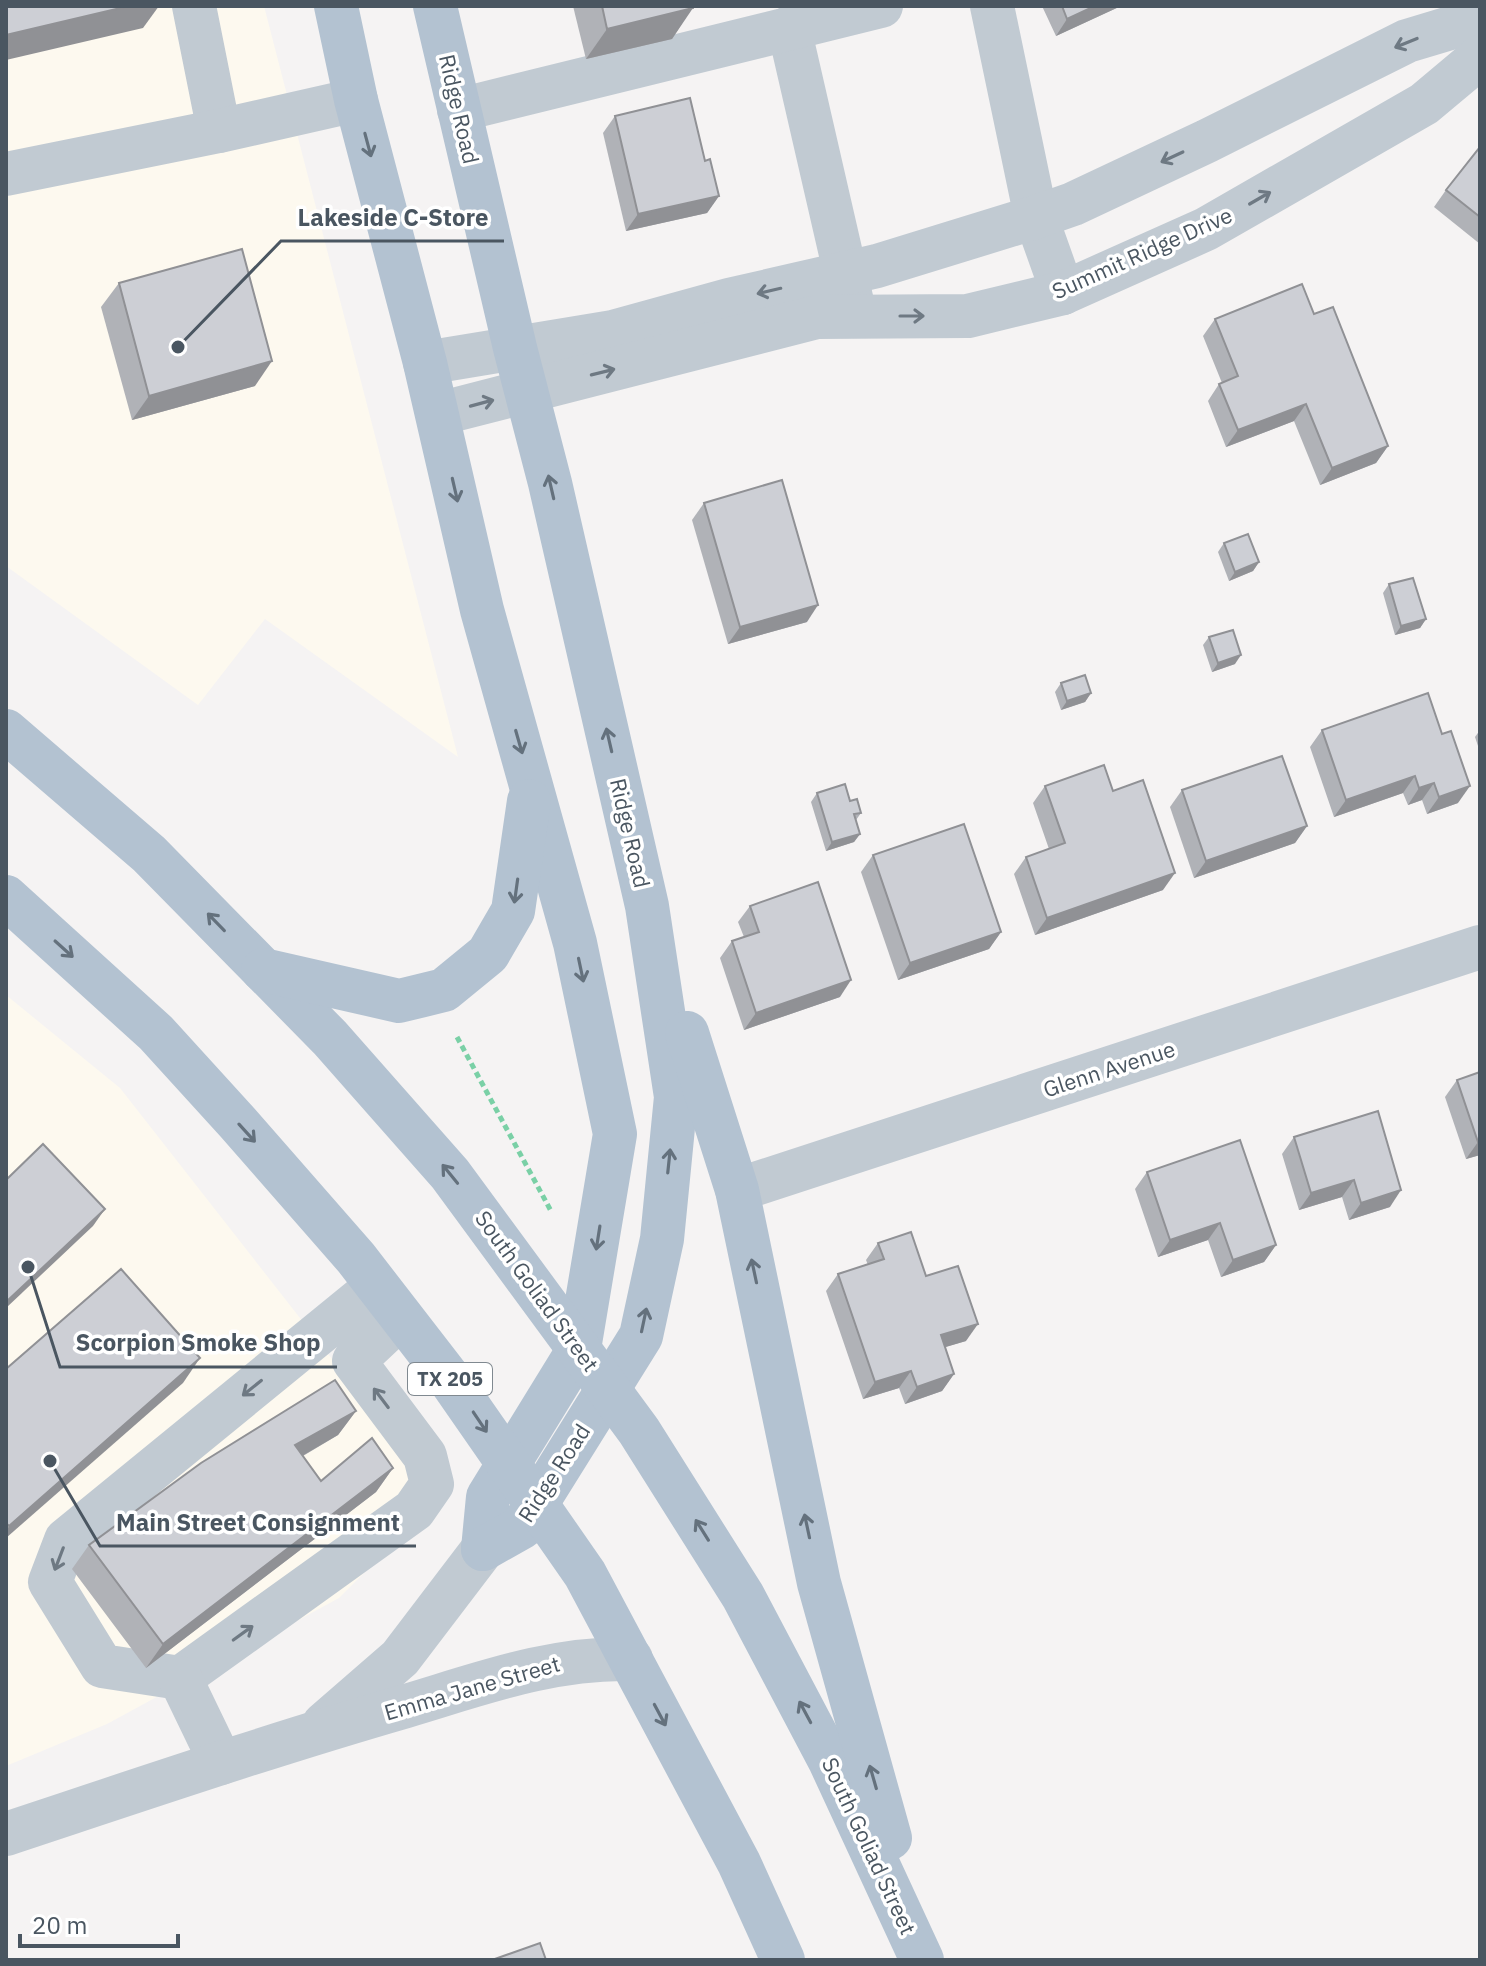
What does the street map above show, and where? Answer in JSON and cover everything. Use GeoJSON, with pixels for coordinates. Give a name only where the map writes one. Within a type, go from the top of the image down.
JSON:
{"type":"FeatureCollection","features":[{"type":"Feature","properties":{"kind":"main road","name":"Ridge Road"},"geometry":{"type":"LineString","coordinates":[[336,6],[356,100],[438,414],[482,610],[575,943],[615,1134],[579,1349],[488,1497],[483,1549]]}},
{"type":"Feature","properties":{"kind":"main road","name":"Ridge Road"},"geometry":{"type":"LineString","coordinates":[[435,6],[647,906],[676,1097],[662,1239],[641,1336],[522,1527],[483,1549]]}},
{"type":"Feature","properties":{"kind":"main road","name":"South Goliad Street"},"geometry":{"type":"LineString","coordinates":[[6,731],[149,854],[330,1038],[450,1174],[639,1431],[743,1596],[830,1761],[923,1960]]}},
{"type":"Feature","properties":{"kind":"main road"},"geometry":{"type":"LineString","coordinates":[[263,970],[399,1001],[444,990],[488,954],[513,911],[532,786]]}},
{"type":"Feature","properties":{"kind":"main road","name":"TX 205"},"geometry":{"type":"LineString","coordinates":[[6,897],[156,1033],[300,1191],[456,1387],[585,1574],[739,1863],[783,1960]]}},
{"type":"Feature","properties":{"kind":"main road"},"geometry":{"type":"LineString","coordinates":[[647,906],[737,1190],[819,1583],[923,1960]]}},
{"type":"Feature","properties":{"kind":"street"},"geometry":{"type":"LineString","coordinates":[[194,6],[219,131]]}},
{"type":"Feature","properties":{"kind":"street"},"geometry":{"type":"LineString","coordinates":[[459,110],[881,6]]}},
{"type":"Feature","properties":{"kind":"street"},"geometry":{"type":"LineString","coordinates":[[992,6],[1036,217],[1063,293]]}},
{"type":"Feature","properties":{"kind":"street"},"geometry":{"type":"LineString","coordinates":[[425,363],[613,332],[729,300],[845,273],[1036,217],[1073,204],[1207,141],[1407,41],[1480,19]]}},
{"type":"Feature","properties":{"kind":"street"},"geometry":{"type":"LineString","coordinates":[[789,28],[856,316]]}},
{"type":"Feature","properties":{"kind":"street","name":"Summit Ridge Drive"},"geometry":{"type":"LineString","coordinates":[[438,414],[817,317],[968,316],[1063,293],[1206,229],[1424,104],[1480,57]]}},
{"type":"Feature","properties":{"kind":"street"},"geometry":{"type":"LineString","coordinates":[[6,174],[356,100]]}},
{"type":"Feature","properties":{"kind":"street","name":"Glenn Avenue"},"geometry":{"type":"LineString","coordinates":[[737,1190],[1480,947]]}},
{"type":"Feature","properties":{"kind":"street"},"geometry":{"type":"LineString","coordinates":[[389,1301],[354,1361],[425,1456],[432,1484],[414,1510],[180,1678],[102,1666],[50,1582],[66,1540],[389,1301]]}},
{"type":"Feature","properties":{"kind":"street","name":"Emma Jane Street"},"geometry":{"type":"LineString","coordinates":[[315,1733],[400,1658],[483,1549]]}},
{"type":"Feature","properties":{"kind":"street","name":"Emma Jane Street"},"geometry":{"type":"LineString","coordinates":[[6,1834],[315,1733],[534,1668],[574,1660],[631,1659]]}},
{"type":"Feature","properties":{"kind":"street"},"geometry":{"type":"LineString","coordinates":[[180,1678],[221,1763]]}},
{"type":"Feature","properties":{"kind":"path"},"geometry":{"type":"LineString","coordinates":[[456,1036],[552,1213]]}},
{"type":"Feature","properties":{"kind":"shaded area"},"geometry":{"type":"Polygon","coordinates":[[[6,6],[264,6],[458,757],[265,619],[198,705],[6,566],[6,6]]]}},
{"type":"Feature","properties":{"kind":"shaded area"},"geometry":{"type":"Polygon","coordinates":[[[6,995],[120,1088],[440,1497],[339,1598],[107,1724],[6,1766],[6,995]]]}},
{"type":"Feature","properties":{"kind":"building"},"geometry":{"type":"Polygon","coordinates":[[[6,6],[129,6],[6,35],[6,6]]]}},
{"type":"Feature","properties":{"kind":"building"},"geometry":{"type":"Polygon","coordinates":[[[602,6],[693,6],[693,8],[607,29],[602,6]]]}},
{"type":"Feature","properties":{"kind":"building"},"geometry":{"type":"Polygon","coordinates":[[[1062,6],[1095,6],[1067,19],[1062,6]]]}},
{"type":"Feature","properties":{"kind":"building"},"geometry":{"type":"Polygon","coordinates":[[[690,98],[705,161],[710,159],[719,196],[638,214],[615,116],[690,98]]]}},
{"type":"Feature","properties":{"kind":"building"},"geometry":{"type":"Polygon","coordinates":[[[1480,147],[1480,217],[1446,190],[1480,147]]]}},
{"type":"Feature","properties":{"kind":"building"},"geometry":{"type":"Polygon","coordinates":[[[242,249],[272,361],[149,396],[119,283],[242,249]]]}},
{"type":"Feature","properties":{"kind":"building"},"geometry":{"type":"Polygon","coordinates":[[[1302,284],[1314,314],[1333,307],[1388,446],[1332,468],[1306,404],[1238,430],[1219,384],[1238,376],[1215,319],[1302,284]]]}},
{"type":"Feature","properties":{"kind":"building"},"geometry":{"type":"Polygon","coordinates":[[[782,480],[818,605],[740,627],[704,503],[782,480]]]}},
{"type":"Feature","properties":{"kind":"building"},"geometry":{"type":"Polygon","coordinates":[[[1248,534],[1259,562],[1235,572],[1224,543],[1248,534]]]}},
{"type":"Feature","properties":{"kind":"building"},"geometry":{"type":"Polygon","coordinates":[[[1413,578],[1426,619],[1401,626],[1389,584],[1413,578]]]}},
{"type":"Feature","properties":{"kind":"building"},"geometry":{"type":"Polygon","coordinates":[[[1233,630],[1241,655],[1218,663],[1209,637],[1233,630]]]}},
{"type":"Feature","properties":{"kind":"building"},"geometry":{"type":"Polygon","coordinates":[[[1085,675],[1091,693],[1067,701],[1061,683],[1085,675]]]}},
{"type":"Feature","properties":{"kind":"building"},"geometry":{"type":"Polygon","coordinates":[[[1428,693],[1442,734],[1451,731],[1470,786],[1439,797],[1434,783],[1419,788],[1415,776],[1346,800],[1322,730],[1428,693]]]}},
{"type":"Feature","properties":{"kind":"building"},"geometry":{"type":"Polygon","coordinates":[[[1282,756],[1307,826],[1206,861],[1182,790],[1282,756]]]}},
{"type":"Feature","properties":{"kind":"building"},"geometry":{"type":"Polygon","coordinates":[[[1104,765],[1113,791],[1143,780],[1175,873],[1047,918],[1026,857],[1065,843],[1045,786],[1104,765]]]}},
{"type":"Feature","properties":{"kind":"building"},"geometry":{"type":"Polygon","coordinates":[[[845,784],[850,801],[857,799],[861,813],[854,814],[860,834],[832,842],[817,793],[845,784]]]}},
{"type":"Feature","properties":{"kind":"building"},"geometry":{"type":"Polygon","coordinates":[[[964,824],[1001,932],[910,963],[873,855],[964,824]]]}},
{"type":"Feature","properties":{"kind":"building"},"geometry":{"type":"Polygon","coordinates":[[[818,882],[851,980],[756,1013],[732,941],[759,932],[750,906],[818,882]]]}},
{"type":"Feature","properties":{"kind":"building"},"geometry":{"type":"Polygon","coordinates":[[[1480,1072],[1480,1142],[1478,1142],[1457,1080],[1480,1072]]]}},
{"type":"Feature","properties":{"kind":"building"},"geometry":{"type":"Polygon","coordinates":[[[1378,1111],[1401,1190],[1361,1203],[1354,1180],[1311,1193],[1294,1137],[1378,1111]]]}},
{"type":"Feature","properties":{"kind":"building"},"geometry":{"type":"Polygon","coordinates":[[[1240,1140],[1276,1245],[1233,1260],[1220,1223],[1170,1240],[1147,1172],[1240,1140]]]}},
{"type":"Feature","properties":{"kind":"building"},"geometry":{"type":"Polygon","coordinates":[[[43,1144],[105,1209],[6,1302],[6,1180],[43,1144]]]}},
{"type":"Feature","properties":{"kind":"building"},"geometry":{"type":"Polygon","coordinates":[[[911,1232],[926,1276],[958,1266],[978,1324],[941,1335],[954,1374],[917,1387],[911,1371],[875,1382],[838,1274],[884,1259],[878,1243],[911,1232]]]}},
{"type":"Feature","properties":{"kind":"building"},"geometry":{"type":"Polygon","coordinates":[[[121,1269],[200,1358],[9,1526],[6,1523],[6,1369],[121,1269]]]}},
{"type":"Feature","properties":{"kind":"building"},"geometry":{"type":"Polygon","coordinates":[[[335,1380],[356,1411],[295,1445],[321,1481],[372,1438],[393,1468],[163,1644],[89,1545],[201,1463],[335,1380]]]}},
{"type":"Feature","properties":{"kind":"building"},"geometry":{"type":"Polygon","coordinates":[[[540,1943],[546,1960],[492,1960],[540,1943]]]}},
{"type":"Feature","properties":{"kind":"place","name":"Lakeside C-Store"},"geometry":{"type":"Point","coordinates":[178,347]}},
{"type":"Feature","properties":{"kind":"place","name":"Scorpion Smoke Shop"},"geometry":{"type":"Point","coordinates":[28,1267]}},
{"type":"Feature","properties":{"kind":"place","name":"Main Street Consignment"},"geometry":{"type":"Point","coordinates":[50,1461]}}]}
